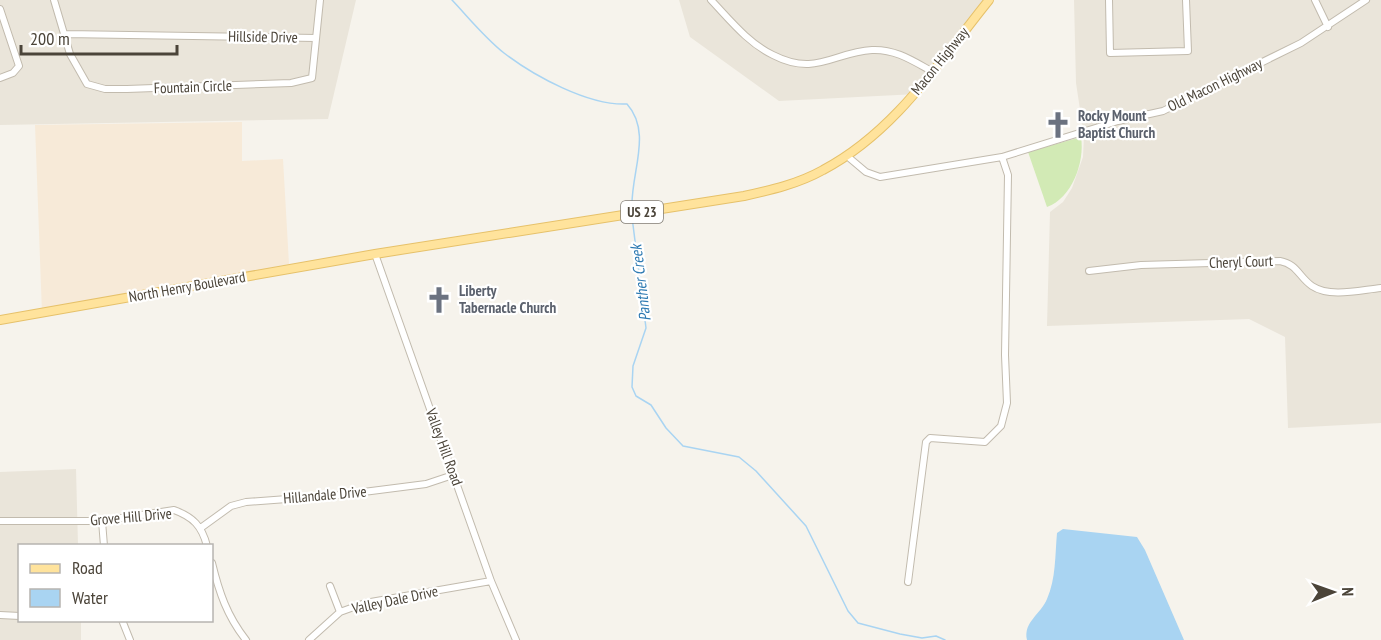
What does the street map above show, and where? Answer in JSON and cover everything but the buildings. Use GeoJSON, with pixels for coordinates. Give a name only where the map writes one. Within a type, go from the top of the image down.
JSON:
{"type":"FeatureCollection","features":[{"type":"Feature","properties":{"kind":"main road","name":"Macon Highway"},"geometry":{"type":"LineString","coordinates":[[847,156],[891,121],[989,0]]}},
{"type":"Feature","properties":{"kind":"main road","name":"US 23"},"geometry":{"type":"LineString","coordinates":[[375,254],[744,196],[803,180],[847,156]]}},
{"type":"Feature","properties":{"kind":"main road","name":"North Henry Boulevard"},"geometry":{"type":"LineString","coordinates":[[0,320],[375,254]]}},
{"type":"Feature","properties":{"kind":"street","name":"Fountain Circle"},"geometry":{"type":"LineString","coordinates":[[54,0],[66,34],[70,54],[79,74],[87,84],[105,89],[272,84],[312,78],[320,0]]}},
{"type":"Feature","properties":{"kind":"street"},"geometry":{"type":"LineString","coordinates":[[711,0],[749,39],[768,53],[788,61],[819,64],[871,50],[886,51],[906,57],[933,72]]}},
{"type":"Feature","properties":{"kind":"street"},"geometry":{"type":"LineString","coordinates":[[1109,0],[1110,53],[1188,51],[1186,0]]}},
{"type":"Feature","properties":{"kind":"street"},"geometry":{"type":"LineString","coordinates":[[1314,0],[1328,27]]}},
{"type":"Feature","properties":{"kind":"street","name":"Old Macon Highway"},"geometry":{"type":"LineString","coordinates":[[847,156],[866,172],[880,177],[1002,157],[1163,111],[1328,27],[1366,0]]}},
{"type":"Feature","properties":{"kind":"street"},"geometry":{"type":"LineString","coordinates":[[0,9],[19,66],[13,73],[0,78]]}},
{"type":"Feature","properties":{"kind":"street","name":"Hillside Drive"},"geometry":{"type":"LineString","coordinates":[[66,34],[316,38]]}},
{"type":"Feature","properties":{"kind":"street"},"geometry":{"type":"LineString","coordinates":[[908,582],[926,442],[930,438],[985,442],[1001,426],[1007,403],[1005,355],[1008,175],[1002,157]]}},
{"type":"Feature","properties":{"kind":"street","name":"Valley Hill Road"},"geometry":{"type":"LineString","coordinates":[[375,254],[491,581],[516,640]]}},
{"type":"Feature","properties":{"kind":"street","name":"Cheryl Court"},"geometry":{"type":"LineString","coordinates":[[1089,270],[1141,265],[1280,261],[1294,266],[1313,287],[1332,292],[1381,288]]}},
{"type":"Feature","properties":{"kind":"street","name":"Hillandale Drive"},"geometry":{"type":"LineString","coordinates":[[202,527],[231,506],[246,502],[340,495],[426,484],[453,475]]}},
{"type":"Feature","properties":{"kind":"street","name":"Grove Hill Drive"},"geometry":{"type":"LineString","coordinates":[[0,520],[102,521],[174,510],[183,513],[202,527]]}},
{"type":"Feature","properties":{"kind":"street"},"geometry":{"type":"LineString","coordinates":[[102,521],[104,544]]}},
{"type":"Feature","properties":{"kind":"street"},"geometry":{"type":"LineString","coordinates":[[202,527],[206,544]]}},
{"type":"Feature","properties":{"kind":"street"},"geometry":{"type":"LineString","coordinates":[[213,566],[222,601],[232,623],[246,640]]}},
{"type":"Feature","properties":{"kind":"street","name":"Valley Dale Drive"},"geometry":{"type":"LineString","coordinates":[[309,640],[339,612],[365,603],[491,581]]}},
{"type":"Feature","properties":{"kind":"street"},"geometry":{"type":"LineString","coordinates":[[330,586],[339,612]]}},
{"type":"Feature","properties":{"kind":"street"},"geometry":{"type":"LineString","coordinates":[[0,615],[18,616]]}},
{"type":"Feature","properties":{"kind":"street"},"geometry":{"type":"LineString","coordinates":[[122,622],[130,640]]}},
{"type":"Feature","properties":{"kind":"shaded area"},"geometry":{"type":"Polygon","coordinates":[[[0,0],[356,0],[328,119],[0,125],[0,0]]]}},
{"type":"Feature","properties":{"kind":"shaded area"},"geometry":{"type":"Polygon","coordinates":[[[679,0],[988,0],[917,94],[779,101],[690,37],[679,0]]]}},
{"type":"Feature","properties":{"kind":"shaded area"},"geometry":{"type":"Polygon","coordinates":[[[1074,0],[1381,0],[1381,423],[1288,428],[1285,337],[1249,319],[1047,326],[1050,212],[1063,202],[1072,188],[1083,157],[1084,136],[1076,83],[1074,0]]]}},
{"type":"Feature","properties":{"kind":"shaded area"},"geometry":{"type":"Polygon","coordinates":[[[242,122],[242,161],[283,159],[289,264],[42,313],[35,125],[242,122]]]}},
{"type":"Feature","properties":{"kind":"shaded area"},"geometry":{"type":"Polygon","coordinates":[[[76,469],[78,544],[18,544],[18,622],[81,622],[81,640],[0,640],[0,472],[76,469]]]}},
{"type":"Feature","properties":{"kind":"green space"},"geometry":{"type":"Polygon","coordinates":[[[1081,137],[1081,157],[1075,178],[1063,196],[1047,207],[1028,152],[1081,137]]]}},
{"type":"Feature","properties":{"kind":"water"},"geometry":{"type":"Polygon","coordinates":[[[1063,529],[1137,537],[1145,550],[1184,640],[1027,640],[1026,634],[1030,623],[1044,604],[1050,591],[1055,567],[1057,533],[1063,529]]]}},
{"type":"Feature","properties":{"kind":"waterway","name":"Panther Creek"},"geometry":{"type":"LineString","coordinates":[[452,0],[497,47],[516,62],[546,80],[579,95],[627,104],[635,115],[639,141],[632,209]]}},
{"type":"Feature","properties":{"kind":"waterway","name":"Panther Creek"},"geometry":{"type":"LineString","coordinates":[[632,217],[646,328],[633,366],[632,387],[636,396],[651,405],[666,428],[683,446],[739,457],[756,471],[806,526],[848,611],[858,623],[900,634],[922,638],[936,636],[945,640]]}},
{"type":"Feature","properties":{"kind":"place","name":"Rocky Mount Baptist Church"},"geometry":{"type":"Point","coordinates":[1058,125]}},
{"type":"Feature","properties":{"kind":"place","name":"Liberty Tabernacle Church"},"geometry":{"type":"Point","coordinates":[439,300]}}]}
